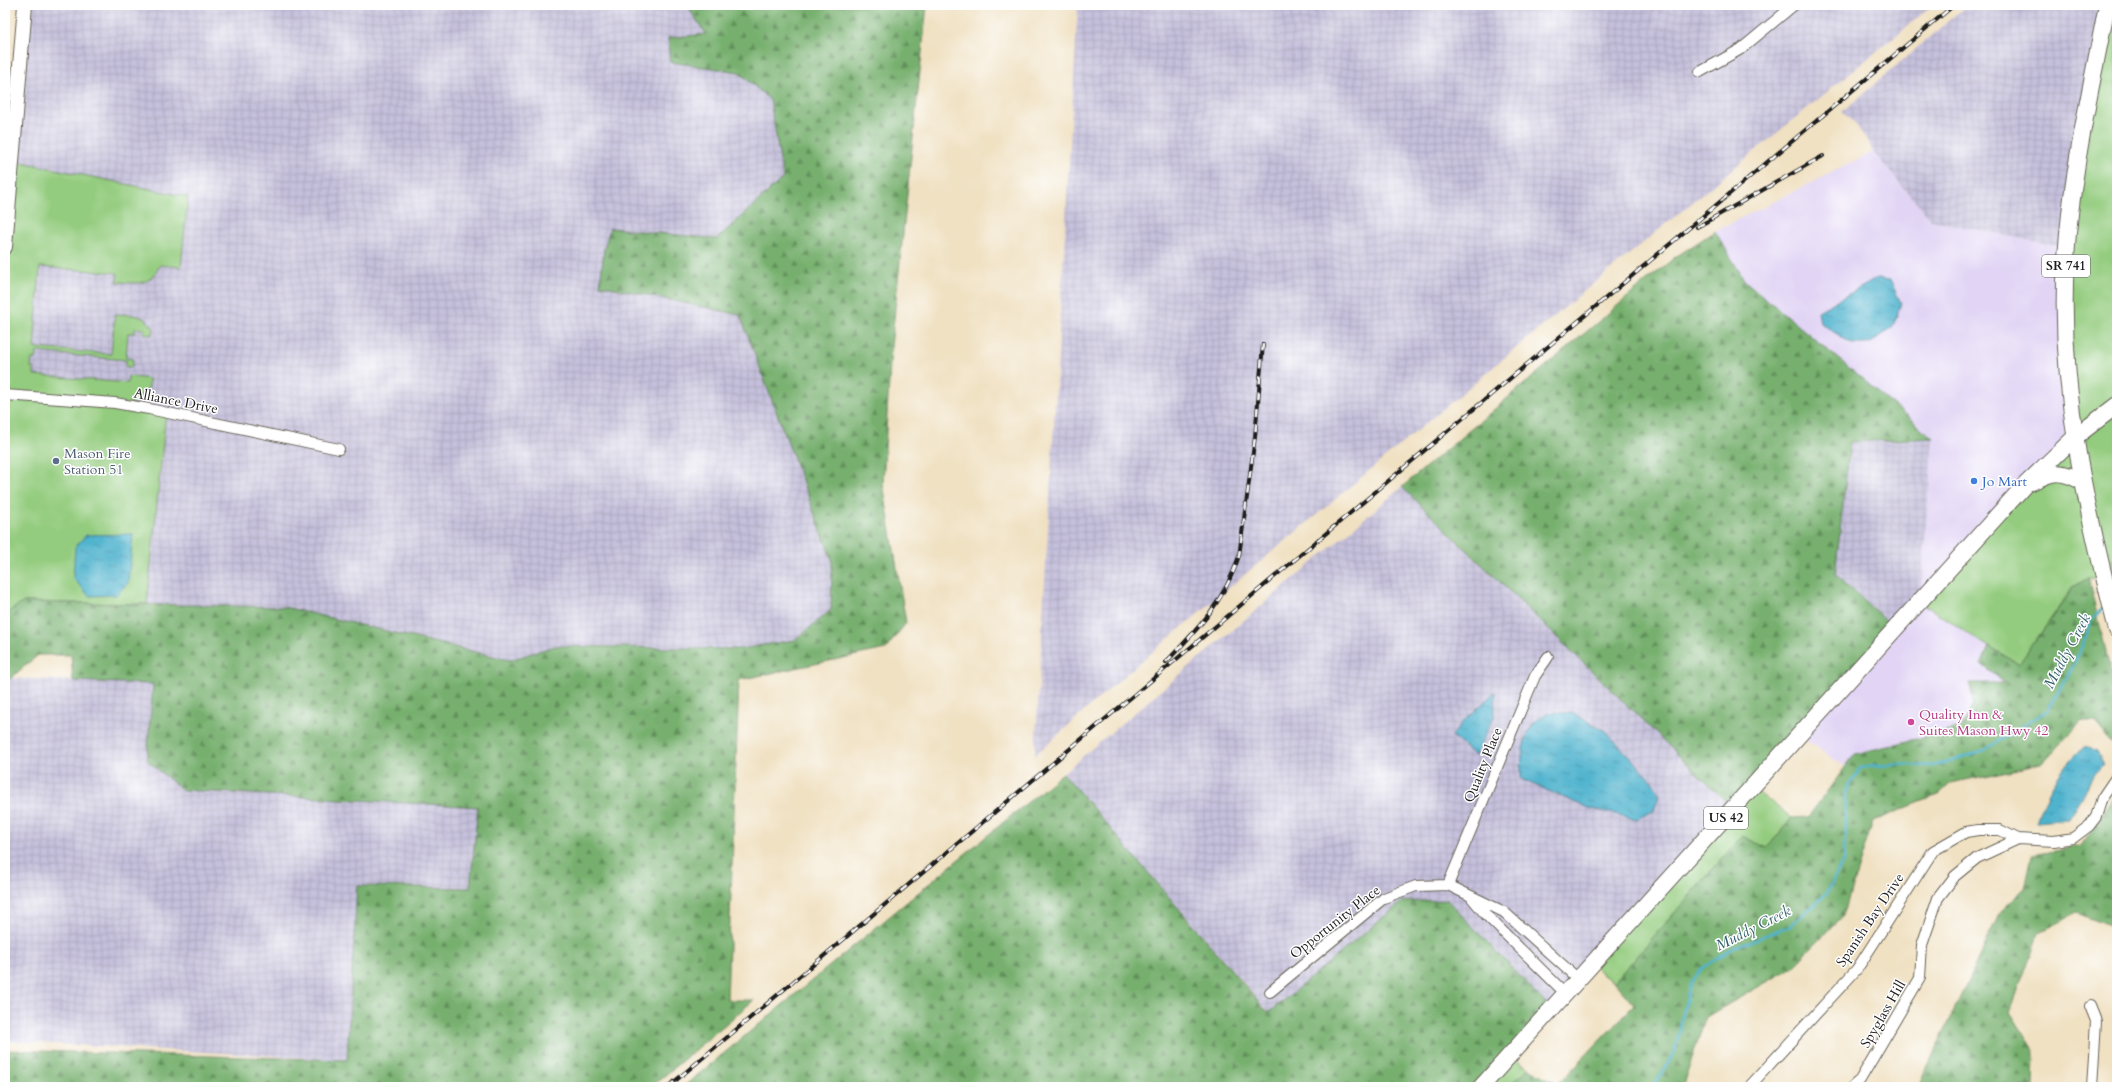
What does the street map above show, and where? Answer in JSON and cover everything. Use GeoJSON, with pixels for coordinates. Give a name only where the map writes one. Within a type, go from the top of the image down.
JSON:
{"type":"FeatureCollection","features":[{"type":"Feature","properties":{"kind":"main road"},"geometry":{"type":"LineString","coordinates":[[5,247],[25,5]]}},
{"type":"Feature","properties":{"kind":"main road","name":"SR 741"},"geometry":{"type":"LineString","coordinates":[[2107,5],[2075,178],[2066,260],[2065,337],[2074,438],[2081,481],[2117,629]]}},
{"type":"Feature","properties":{"kind":"main road","name":"US 42"},"geometry":{"type":"LineString","coordinates":[[1481,1087],[1565,993],[1683,866],[2024,486],[2074,438],[2117,405]]}},
{"type":"Feature","properties":{"kind":"main road"},"geometry":{"type":"LineString","coordinates":[[2024,486],[2051,473],[2066,472],[2081,481]]}},
{"type":"Feature","properties":{"kind":"street"},"geometry":{"type":"LineString","coordinates":[[1700,72],[1741,49],[1794,5]]}},
{"type":"Feature","properties":{"kind":"street","name":"Alliance Drive"},"geometry":{"type":"LineString","coordinates":[[5,395],[114,404],[149,409],[339,449]]}},
{"type":"Feature","properties":{"kind":"street","name":"Quality Place"},"geometry":{"type":"LineString","coordinates":[[1448,885],[1535,676],[1548,657]]}},
{"type":"Feature","properties":{"kind":"street","name":"Spyglass Hill"},"geometry":{"type":"LineString","coordinates":[[1852,1087],[1860,1080],[1920,978],[1922,945],[1938,898],[1955,876],[1977,858],[2018,839],[2054,841],[2073,838],[2089,826],[2096,817],[2102,798],[2117,776]]}},
{"type":"Feature","properties":{"kind":"street","name":"Spanish Bay Drive"},"geometry":{"type":"LineString","coordinates":[[1749,1087],[1857,968],[1933,851],[1966,832],[1978,830],[2000,830],[2018,839]]}},
{"type":"Feature","properties":{"kind":"street","name":"Opportunity Place"},"geometry":{"type":"LineString","coordinates":[[1270,992],[1384,898],[1416,886],[1448,885],[1504,912],[1578,979]]}},
{"type":"Feature","properties":{"kind":"street","name":"Opportunity Place"},"geometry":{"type":"LineString","coordinates":[[1469,895],[1486,916],[1565,993]]}},
{"type":"Feature","properties":{"kind":"street"},"geometry":{"type":"LineString","coordinates":[[2090,1006],[2096,1021],[2092,1087]]}},
{"type":"Feature","properties":{"kind":"shaded area"},"geometry":{"type":"Polygon","coordinates":[[[25,5],[927,5],[740,315],[832,560],[831,610],[795,640],[740,649],[555,646],[510,660],[284,607],[147,604],[166,412],[5,395],[25,5]]]}},
{"type":"Feature","properties":{"kind":"shaded area"},"geometry":{"type":"Polygon","coordinates":[[[1078,5],[1933,5],[1582,293],[1132,669],[1035,755],[1078,5]]]}},
{"type":"Feature","properties":{"kind":"shaded area"},"geometry":{"type":"Polygon","coordinates":[[[1967,5],[2107,5],[2067,248],[1931,220],[1873,152],[1869,143],[1856,125],[1842,112],[1967,5]]]}},
{"type":"Feature","properties":{"kind":"shaded area"},"geometry":{"type":"Polygon","coordinates":[[[1873,152],[1931,220],[2067,248],[2074,438],[1921,602],[1989,647],[1981,664],[2006,683],[1973,705],[1961,728],[1855,754],[1846,767],[1799,736],[1920,602],[1933,438],[1745,281],[1715,231],[1873,152]]]}},
{"type":"Feature","properties":{"kind":"shaded area"},"geometry":{"type":"Polygon","coordinates":[[[1933,438],[1920,602],[1896,630],[1835,574],[1850,442],[1933,438]]]}},
{"type":"Feature","properties":{"kind":"shaded area"},"geometry":{"type":"Polygon","coordinates":[[[1402,487],[1734,809],[1551,1009],[1447,900],[1402,902],[1269,1013],[1063,773],[1402,487]]]}},
{"type":"Feature","properties":{"kind":"shaded area"},"geometry":{"type":"Polygon","coordinates":[[[5,678],[153,684],[147,760],[182,790],[478,806],[470,888],[357,886],[347,1060],[5,1041],[5,678]]]}},
{"type":"Feature","properties":{"kind":"green space"},"geometry":{"type":"Polygon","coordinates":[[[605,5],[669,5],[650,12],[605,5]]]}},
{"type":"Feature","properties":{"kind":"green space"},"geometry":{"type":"Polygon","coordinates":[[[691,5],[927,5],[891,347],[883,483],[906,623],[886,649],[739,680],[727,1000],[754,1000],[651,1087],[5,1087],[5,1050],[347,1060],[357,886],[470,888],[478,807],[182,790],[147,760],[153,684],[73,681],[71,655],[38,655],[5,683],[5,614],[24,602],[284,607],[510,660],[555,646],[740,649],[795,640],[831,610],[832,560],[740,315],[600,285],[604,249],[610,228],[717,239],[783,178],[770,100],[739,72],[670,62],[668,38],[706,34],[690,10],[691,5]]]}},
{"type":"Feature","properties":{"kind":"green space"},"geometry":{"type":"Polygon","coordinates":[[[2107,5],[2117,5],[2117,556],[2103,576],[2088,578],[2073,587],[2019,664],[1989,647],[1920,602],[2074,438],[2067,248],[2107,5]]]}},
{"type":"Feature","properties":{"kind":"green space"},"geometry":{"type":"Polygon","coordinates":[[[12,160],[188,197],[181,267],[160,265],[152,277],[138,283],[117,282],[118,273],[40,267],[34,348],[111,354],[115,314],[142,317],[154,329],[152,335],[144,334],[144,329],[135,328],[135,333],[128,333],[126,358],[133,359],[132,367],[126,367],[126,360],[37,352],[36,359],[32,359],[31,368],[34,368],[34,375],[128,383],[128,376],[149,379],[149,387],[130,405],[166,412],[147,604],[24,602],[5,614],[5,249],[12,160]]]}},
{"type":"Feature","properties":{"kind":"green space"},"geometry":{"type":"Polygon","coordinates":[[[1715,231],[1745,281],[1933,438],[1850,442],[1835,574],[1896,630],[1734,809],[1402,487],[1674,258],[1715,231]]]}},
{"type":"Feature","properties":{"kind":"green space"},"geometry":{"type":"Polygon","coordinates":[[[2117,556],[2117,630],[2103,576],[2117,556]]]}},
{"type":"Feature","properties":{"kind":"green space"},"geometry":{"type":"Polygon","coordinates":[[[2088,578],[2117,696],[2117,739],[2112,744],[2095,723],[2082,721],[2041,764],[1951,783],[1938,795],[1873,821],[1843,916],[1793,967],[1706,1017],[1682,1087],[1507,1087],[1529,1068],[1558,1084],[1634,1005],[1614,982],[1742,836],[1767,848],[1792,818],[1808,817],[1855,754],[1961,728],[1973,705],[1970,683],[2005,683],[1981,664],[1989,647],[2019,664],[2074,587],[2088,578]]]}},
{"type":"Feature","properties":{"kind":"green space"},"geometry":{"type":"Polygon","coordinates":[[[1063,773],[1268,1013],[1402,902],[1447,900],[1551,1009],[1481,1087],[683,1087],[1063,773]]]}},
{"type":"Feature","properties":{"kind":"green space"},"geometry":{"type":"Polygon","coordinates":[[[1752,788],[1792,818],[1767,848],[1742,836],[1614,982],[1591,965],[1752,788]]]}},
{"type":"Feature","properties":{"kind":"green space"},"geometry":{"type":"Polygon","coordinates":[[[2115,795],[2117,796],[2117,929],[2077,913],[2039,932],[2010,1012],[2035,1051],[2034,1087],[1918,1087],[2001,910],[2025,888],[2032,855],[2081,846],[2115,795]]]}},
{"type":"Feature","properties":{"kind":"green space"},"geometry":{"type":"Polygon","coordinates":[[[1510,1055],[1529,1068],[1507,1087],[1481,1087],[1510,1055]]]}},
{"type":"Feature","properties":{"kind":"water"},"geometry":{"type":"Polygon","coordinates":[[[1878,278],[1890,280],[1901,303],[1893,327],[1868,344],[1852,344],[1820,323],[1818,311],[1878,278]]]}},
{"type":"Feature","properties":{"kind":"water"},"geometry":{"type":"Polygon","coordinates":[[[133,534],[128,583],[116,595],[89,596],[73,578],[75,547],[86,535],[133,534]]]}},
{"type":"Feature","properties":{"kind":"water"},"geometry":{"type":"Polygon","coordinates":[[[1496,691],[1494,717],[1475,756],[1452,736],[1462,723],[1496,691]]]}},
{"type":"Feature","properties":{"kind":"water"},"geometry":{"type":"Polygon","coordinates":[[[1572,713],[1604,730],[1649,777],[1660,794],[1654,810],[1637,819],[1588,808],[1521,779],[1523,751],[1532,725],[1547,714],[1572,713]]]}},
{"type":"Feature","properties":{"kind":"water"},"geometry":{"type":"Polygon","coordinates":[[[2084,747],[2097,751],[2103,765],[2094,774],[2069,819],[2037,822],[2040,812],[2055,781],[2068,763],[2084,747]]]}},
{"type":"Feature","properties":{"kind":"waterway","name":"Muddy Creek"},"geometry":{"type":"LineString","coordinates":[[1649,1087],[1656,1082],[1674,1054],[1690,984],[1702,968],[1734,948],[1791,925],[1827,893],[1844,859],[1846,792],[1860,768],[1892,764],[1933,766],[1985,750],[2048,710],[2074,665],[2092,622],[2105,606]]}},
{"type":"Feature","properties":{"kind":"railway"},"geometry":{"type":"LineString","coordinates":[[668,1087],[1954,5]]}},
{"type":"Feature","properties":{"kind":"railway"},"geometry":{"type":"LineString","coordinates":[[1697,227],[1823,156]]}},
{"type":"Feature","properties":{"kind":"railway"},"geometry":{"type":"LineString","coordinates":[[1166,662],[1200,626],[1218,601],[1226,587],[1239,556],[1255,437],[1263,344]]}},
{"type":"Feature","properties":{"kind":"place","name":"Mason Fire Station 51"},"geometry":{"type":"Point","coordinates":[56,461]}},
{"type":"Feature","properties":{"kind":"place","name":"Jo Mart"},"geometry":{"type":"Point","coordinates":[1974,481]}},
{"type":"Feature","properties":{"kind":"place","name":"Quality Inn & Suites Mason Hwy 42"},"geometry":{"type":"Point","coordinates":[1911,722]}}]}
